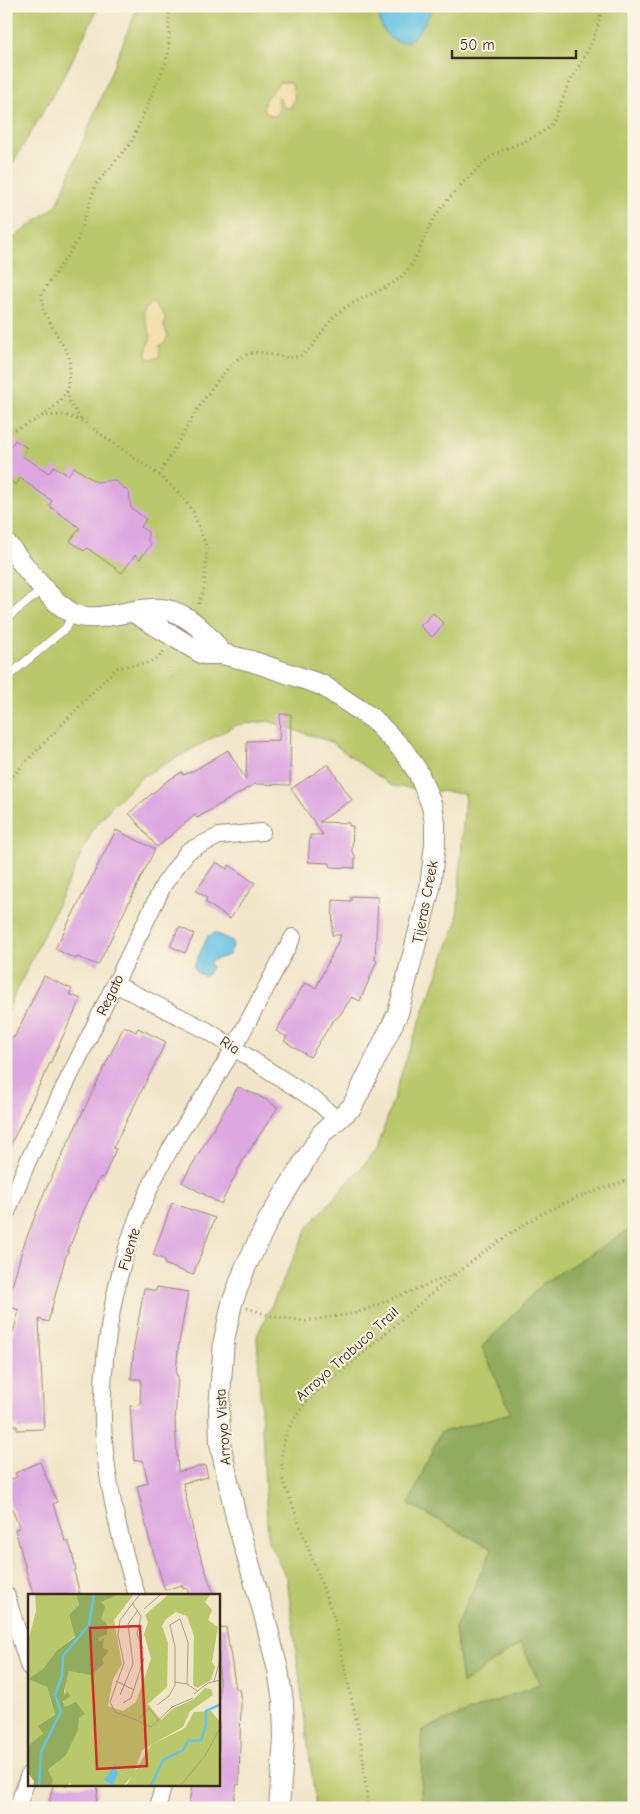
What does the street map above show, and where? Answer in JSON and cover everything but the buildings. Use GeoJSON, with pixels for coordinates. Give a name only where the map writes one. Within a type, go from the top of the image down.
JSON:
{"type":"FeatureCollection","features":[{"type":"Feature","properties":{"kind":"street"},"geometry":{"type":"LineString","coordinates":[[8,549],[73,614],[98,618],[152,608],[171,611],[190,620],[213,642],[222,654]]}},
{"type":"Feature","properties":{"kind":"street","name":"Tijeras Creek"},"geometry":{"type":"LineString","coordinates":[[133,612],[204,654],[222,654],[251,661],[322,685],[373,719],[403,750],[418,772],[432,806],[435,844],[430,888],[404,995],[352,1107]]}},
{"type":"Feature","properties":{"kind":"street","name":"Regato"},"geometry":{"type":"LineString","coordinates":[[6,1215],[27,1163],[164,884],[188,851],[219,836],[262,832]]}},
{"type":"Feature","properties":{"kind":"street","name":"Fuente"},"geometry":{"type":"LineString","coordinates":[[137,1594],[126,1560],[105,1452],[104,1392],[109,1329],[126,1256],[143,1205],[167,1153],[233,1047],[293,937]]}},
{"type":"Feature","properties":{"kind":"street","name":"Ria"},"geometry":{"type":"LineString","coordinates":[[115,984],[160,1005],[233,1047],[319,1103],[337,1120]]}},
{"type":"Feature","properties":{"kind":"street","name":"Arroyo Vista"},"geometry":{"type":"LineString","coordinates":[[279,1808],[284,1738],[278,1670],[237,1522],[220,1443],[220,1369],[232,1303],[245,1268],[269,1219],[322,1133],[352,1107]]}},
{"type":"Feature","properties":{"kind":"street"},"geometry":{"type":"LineString","coordinates":[[6,1594],[28,1664]]}},
{"type":"Feature","properties":{"kind":"street"},"geometry":{"type":"LineString","coordinates":[[17,1808],[28,1777]]}},
{"type":"Feature","properties":{"kind":"street"},"geometry":{"type":"LineString","coordinates":[[158,1808],[163,1786]]}},
{"type":"Feature","properties":{"kind":"lane"},"geometry":{"type":"LineString","coordinates":[[6,620],[44,587]]}},
{"type":"Feature","properties":{"kind":"lane"},"geometry":{"type":"LineString","coordinates":[[6,678],[66,628],[73,614]]}},
{"type":"Feature","properties":{"kind":"path"},"geometry":{"type":"LineString","coordinates":[[169,6],[167,56],[131,143],[96,184],[77,241],[42,293],[42,310],[69,356],[70,365],[67,390],[72,409],[82,421],[159,475],[180,494],[193,512],[207,548],[203,593],[190,620]]}},
{"type":"Feature","properties":{"kind":"path"},"geometry":{"type":"LineString","coordinates":[[159,475],[209,393],[236,360],[252,352],[268,352],[287,357],[303,354],[340,312],[388,287],[403,275],[413,262],[440,211],[457,188],[488,159],[550,126],[567,88],[591,45],[599,22],[601,6]]}},
{"type":"Feature","properties":{"kind":"path"},"geometry":{"type":"LineString","coordinates":[[6,434],[42,416],[56,406],[67,390]]}},
{"type":"Feature","properties":{"kind":"path"},"geometry":{"type":"LineString","coordinates":[[42,416],[65,415],[82,421]]}},
{"type":"Feature","properties":{"kind":"path"},"geometry":{"type":"LineString","coordinates":[[6,783],[116,668],[148,662],[158,658],[176,637]]}},
{"type":"Feature","properties":{"kind":"path","name":"Arroyo Trabuco Trail"},"geometry":{"type":"LineString","coordinates":[[368,1808],[361,1741],[335,1624],[290,1506],[283,1480],[280,1458],[284,1436],[296,1415],[312,1396],[459,1272],[525,1223],[550,1210],[634,1178]]}},
{"type":"Feature","properties":{"kind":"path"},"geometry":{"type":"LineString","coordinates":[[232,1303],[275,1317],[306,1321],[357,1314],[459,1272]]}},
{"type":"Feature","properties":{"kind":"green space"},"geometry":{"type":"Polygon","coordinates":[[[6,6],[99,6],[66,72],[6,175],[6,6]]]}},
{"type":"Feature","properties":{"kind":"green space"},"geometry":{"type":"Polygon","coordinates":[[[138,6],[634,6],[634,1227],[543,1283],[511,1413],[440,1433],[409,1504],[492,1549],[455,1628],[462,1683],[521,1643],[540,1684],[422,1730],[421,1808],[316,1808],[287,1579],[268,1541],[257,1336],[308,1227],[377,1150],[408,1053],[457,922],[465,794],[392,786],[331,742],[268,721],[236,725],[143,776],[114,804],[93,829],[6,1014],[6,244],[57,205],[138,6]]]}},
{"type":"Feature","properties":{"kind":"green space"},"geometry":{"type":"Polygon","coordinates":[[[634,1227],[634,1808],[421,1808],[422,1730],[540,1684],[521,1643],[462,1684],[455,1628],[492,1549],[409,1504],[440,1433],[511,1413],[482,1347],[543,1283],[634,1227]]]}},
{"type":"Feature","properties":{"kind":"sand"},"geometry":{"type":"Polygon","coordinates":[[[280,82],[292,84],[295,99],[290,108],[286,108],[282,105],[280,98],[277,97],[280,110],[276,116],[272,116],[264,111],[264,102],[280,82]]]}},
{"type":"Feature","properties":{"kind":"sand"},"geometry":{"type":"Polygon","coordinates":[[[154,300],[165,316],[164,327],[168,336],[165,342],[160,345],[159,357],[153,359],[148,358],[146,353],[151,336],[143,312],[146,304],[154,300]]]}},
{"type":"Feature","properties":{"kind":"water"},"geometry":{"type":"Polygon","coordinates":[[[379,6],[434,6],[415,35],[407,41],[400,42],[389,37],[384,31],[379,19],[379,6]]]}},
{"type":"Feature","properties":{"kind":"water"},"geometry":{"type":"Polygon","coordinates":[[[215,933],[232,941],[233,946],[229,955],[211,961],[209,965],[212,966],[208,974],[204,976],[196,972],[194,966],[208,936],[215,933]]]}}]}
